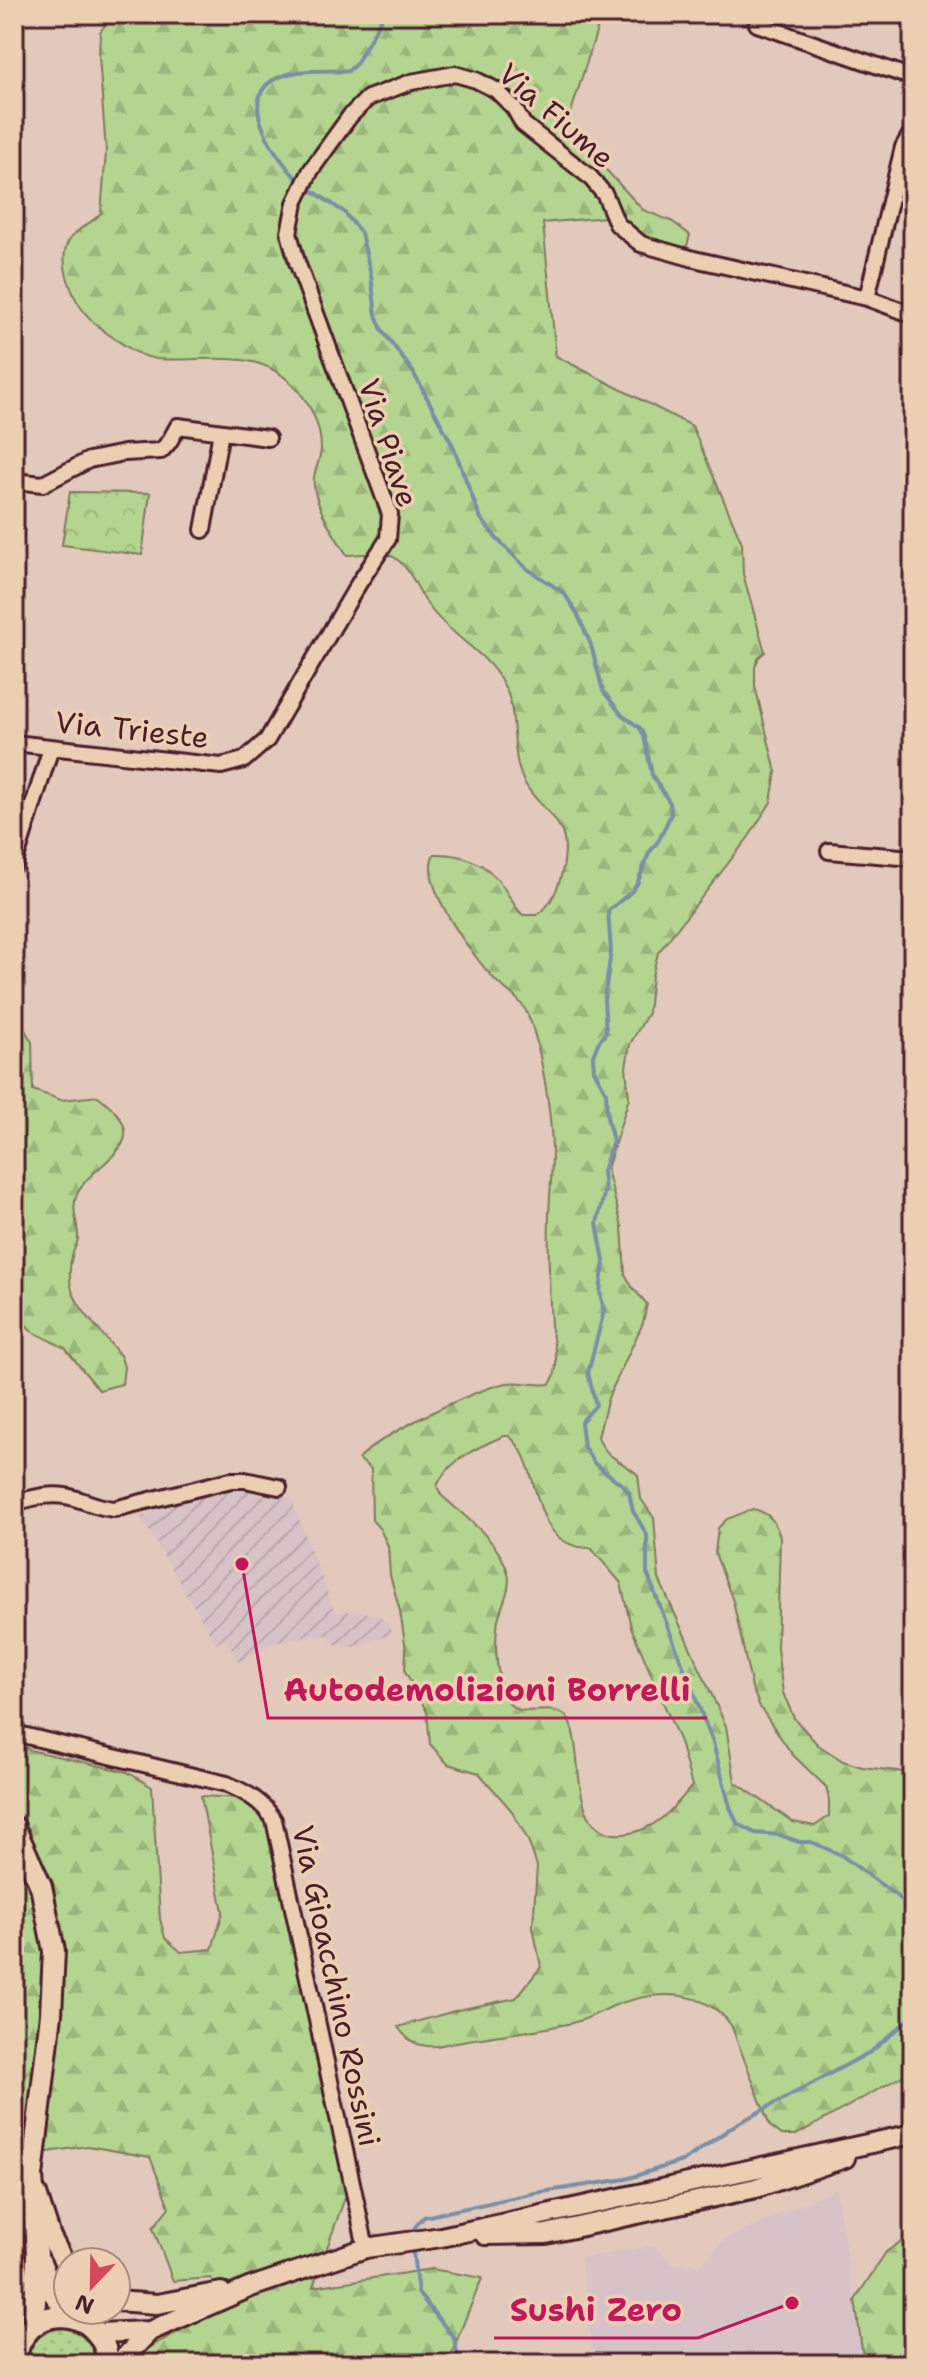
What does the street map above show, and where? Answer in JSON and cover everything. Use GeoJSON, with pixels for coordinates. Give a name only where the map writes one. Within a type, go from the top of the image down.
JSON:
{"type":"FeatureCollection","features":[{"type":"Feature","properties":{"kind":"main road"},"geometry":{"type":"LineString","coordinates":[[14,1827],[41,1886],[54,1951],[51,2014],[32,2176],[37,2255],[34,2324]]}},
{"type":"Feature","properties":{"kind":"main road"},"geometry":{"type":"LineString","coordinates":[[441,2237],[546,2234],[756,2188],[913,2135]]}},
{"type":"Feature","properties":{"kind":"main road"},"geometry":{"type":"LineString","coordinates":[[97,2333],[150,2331],[251,2287],[366,2248],[441,2237],[913,2135]]}},
{"type":"Feature","properties":{"kind":"main road"},"geometry":{"type":"LineString","coordinates":[[678,2204],[685,2192],[755,2167]]}},
{"type":"Feature","properties":{"kind":"main road"},"geometry":{"type":"LineString","coordinates":[[32,2176],[56,2246]]}},
{"type":"Feature","properties":{"kind":"main road"},"geometry":{"type":"LineString","coordinates":[[580,2206],[603,2208],[661,2196],[678,2204]]}},
{"type":"Feature","properties":{"kind":"main road"},"geometry":{"type":"LineString","coordinates":[[37,2255],[52,2291]]}},
{"type":"Feature","properties":{"kind":"main road"},"geometry":{"type":"LineString","coordinates":[[132,2302],[157,2304],[251,2287]]}},
{"type":"Feature","properties":{"kind":"main road"},"geometry":{"type":"LineString","coordinates":[[15,2364],[20,2341],[34,2324],[52,2318]]}},
{"type":"Feature","properties":{"kind":"main road"},"geometry":{"type":"LineString","coordinates":[[89,2326],[105,2346],[108,2364]]}},
{"type":"Feature","properties":{"kind":"main road"},"geometry":{"type":"LineString","coordinates":[[118,2364],[150,2331]]}},
{"type":"Feature","properties":{"kind":"street"},"geometry":{"type":"LineString","coordinates":[[757,24],[913,78]]}},
{"type":"Feature","properties":{"kind":"street","name":"Via Fiume"},"geometry":{"type":"LineString","coordinates":[[295,203],[311,170],[350,116],[368,98],[411,82],[455,74],[496,90],[514,108],[523,124],[590,177],[605,195],[617,224],[641,244],[867,298],[913,315]]}},
{"type":"Feature","properties":{"kind":"street"},"geometry":{"type":"LineString","coordinates":[[867,298],[906,166],[903,147],[913,130]]}},
{"type":"Feature","properties":{"kind":"street","name":"Via Piave"},"geometry":{"type":"LineString","coordinates":[[244,760],[267,740],[388,539],[390,514],[297,262],[289,233],[295,203]]}},
{"type":"Feature","properties":{"kind":"street"},"geometry":{"type":"LineString","coordinates":[[14,481],[43,484],[89,460],[124,453],[161,451],[178,426],[268,438]]}},
{"type":"Feature","properties":{"kind":"street"},"geometry":{"type":"LineString","coordinates":[[203,530],[221,432]]}},
{"type":"Feature","properties":{"kind":"street","name":"Via Trieste"},"geometry":{"type":"LineString","coordinates":[[14,743],[221,766],[244,760]]}},
{"type":"Feature","properties":{"kind":"street"},"geometry":{"type":"LineString","coordinates":[[14,865],[51,748]]}},
{"type":"Feature","properties":{"kind":"street"},"geometry":{"type":"LineString","coordinates":[[829,851],[913,858]]}},
{"type":"Feature","properties":{"kind":"street"},"geometry":{"type":"LineString","coordinates":[[14,1503],[52,1494],[114,1509],[219,1482],[245,1480],[279,1487]]}},
{"type":"Feature","properties":{"kind":"street","name":"Via Gioacchino Rossini"},"geometry":{"type":"LineString","coordinates":[[14,1733],[227,1784],[252,1795],[266,1807],[274,1820],[366,2248]]}},
{"type":"Feature","properties":{"kind":"shaded area"},"geometry":{"type":"Polygon","coordinates":[[[219,1488],[241,1491],[242,1488],[249,1488],[261,1496],[290,1496],[335,1612],[361,1611],[379,1616],[389,1625],[392,1634],[353,1647],[337,1645],[326,1635],[289,1639],[271,1644],[238,1662],[227,1640],[216,1644],[141,1517],[153,1513],[151,1507],[219,1488]]]}},
{"type":"Feature","properties":{"kind":"shaded area"},"geometry":{"type":"Polygon","coordinates":[[[836,2189],[864,2364],[594,2364],[581,2258],[655,2246],[671,2263],[701,2265],[725,2239],[836,2189]]]}},
{"type":"Feature","properties":{"kind":"green space"},"geometry":{"type":"Polygon","coordinates":[[[113,14],[602,14],[565,131],[587,149],[643,210],[673,222],[690,235],[687,246],[642,256],[606,217],[543,223],[556,356],[692,426],[742,543],[743,574],[765,652],[755,667],[755,686],[776,772],[771,802],[748,838],[658,953],[648,1013],[630,1044],[626,1067],[629,1098],[607,1169],[622,1227],[625,1274],[647,1304],[643,1323],[608,1398],[598,1437],[605,1450],[638,1475],[641,1499],[654,1518],[659,1579],[726,1726],[735,1782],[793,1822],[815,1826],[829,1816],[826,1787],[792,1754],[760,1707],[752,1688],[733,1601],[715,1553],[718,1528],[727,1519],[753,1509],[771,1518],[780,1537],[777,1649],[783,1693],[794,1718],[818,1745],[843,1761],[862,1767],[913,1773],[913,2070],[796,2135],[782,2135],[770,2126],[731,2025],[720,2013],[694,1999],[649,1996],[618,2004],[572,2023],[437,2046],[415,2043],[398,2027],[516,1998],[541,1967],[533,1927],[537,1866],[528,1840],[512,1811],[479,1773],[448,1764],[430,1744],[427,1712],[405,1671],[406,1650],[390,1575],[388,1546],[372,1520],[371,1469],[359,1459],[369,1449],[406,1426],[474,1394],[507,1383],[550,1384],[554,1377],[556,1363],[551,1325],[549,1257],[552,1141],[538,1047],[523,1006],[487,971],[451,921],[434,884],[431,867],[434,854],[472,860],[495,876],[523,915],[537,915],[557,889],[564,865],[564,842],[558,824],[529,790],[520,772],[511,703],[501,680],[483,657],[440,619],[401,562],[385,554],[347,555],[330,528],[314,487],[321,452],[319,430],[308,404],[297,389],[276,372],[244,360],[174,360],[144,356],[102,329],[77,302],[67,276],[67,245],[72,236],[101,213],[106,152],[100,32],[113,14]],[[509,1436],[475,1449],[457,1461],[437,1486],[441,1495],[489,1540],[504,1561],[508,1573],[509,1585],[498,1620],[496,1640],[498,1670],[506,1698],[511,1706],[519,1710],[547,1710],[564,1714],[574,1735],[581,1792],[594,1823],[606,1832],[635,1832],[662,1818],[692,1786],[680,1742],[631,1627],[621,1583],[591,1548],[570,1544],[556,1535],[546,1520],[520,1449],[509,1436]]]}},
{"type":"Feature","properties":{"kind":"green space"},"geometry":{"type":"Polygon","coordinates":[[[70,492],[150,493],[142,555],[62,545],[70,492]]]}},
{"type":"Feature","properties":{"kind":"green space"},"geometry":{"type":"Polygon","coordinates":[[[14,1012],[32,1042],[33,1090],[61,1100],[98,1096],[117,1113],[125,1128],[124,1140],[117,1151],[83,1184],[75,1202],[78,1239],[70,1265],[72,1289],[83,1310],[121,1357],[124,1367],[122,1384],[99,1390],[65,1348],[33,1332],[26,1325],[19,1281],[14,1273],[14,1012]]]}},
{"type":"Feature","properties":{"kind":"green space"},"geometry":{"type":"Polygon","coordinates":[[[14,1742],[30,1750],[127,1772],[152,1787],[160,1919],[165,1938],[181,1952],[212,1949],[223,1912],[201,1796],[240,1798],[266,1817],[326,2107],[348,2189],[313,2287],[432,2269],[482,2278],[450,2357],[454,2364],[129,2364],[155,2344],[221,2309],[211,2278],[173,2281],[153,2228],[169,2207],[150,2157],[88,2146],[14,2157],[14,1742]]]}},
{"type":"Feature","properties":{"kind":"green space"},"geometry":{"type":"Polygon","coordinates":[[[906,2238],[913,2251],[913,2364],[864,2364],[855,2300],[886,2252],[906,2238]]]}},
{"type":"Feature","properties":{"kind":"green space"},"geometry":{"type":"Polygon","coordinates":[[[64,2328],[87,2340],[96,2364],[27,2364],[38,2338],[49,2331],[64,2328]]]}},
{"type":"Feature","properties":{"kind":"waterway"},"geometry":{"type":"LineString","coordinates":[[300,182],[280,158],[262,126],[258,110],[260,96],[268,83],[292,73],[348,71],[356,64],[384,14]]}},
{"type":"Feature","properties":{"kind":"waterway"},"geometry":{"type":"LineString","coordinates":[[307,187],[344,212],[361,233],[376,315],[382,330],[413,372],[453,446],[480,517],[526,568],[564,593],[591,645],[603,691],[622,715],[640,728],[652,775],[670,803],[671,814],[649,853],[637,884],[608,911],[611,952],[604,1000],[606,1033],[593,1056],[594,1070],[606,1092],[607,1117],[613,1141],[603,1171],[605,1190],[597,1223],[604,1261],[600,1292],[604,1311],[588,1373],[596,1405],[581,1422],[584,1447],[595,1464],[624,1486],[633,1511],[647,1535],[647,1573],[713,1743],[737,1823],[755,1833],[811,1842],[841,1855],[913,1908]]}},
{"type":"Feature","properties":{"kind":"waterway"},"geometry":{"type":"LineString","coordinates":[[415,2227],[424,2217],[535,2193],[626,2179],[685,2160],[735,2125],[872,2051],[913,2016]]}},
{"type":"Feature","properties":{"kind":"waterway"},"geometry":{"type":"LineString","coordinates":[[413,2253],[418,2293],[454,2338],[459,2364]]}},
{"type":"Feature","properties":{"kind":"place","name":"Autodemolizioni Borrelli"},"geometry":{"type":"Point","coordinates":[242,1564]}},
{"type":"Feature","properties":{"kind":"place","name":"Sushi Zero"},"geometry":{"type":"Point","coordinates":[792,2303]}}]}
